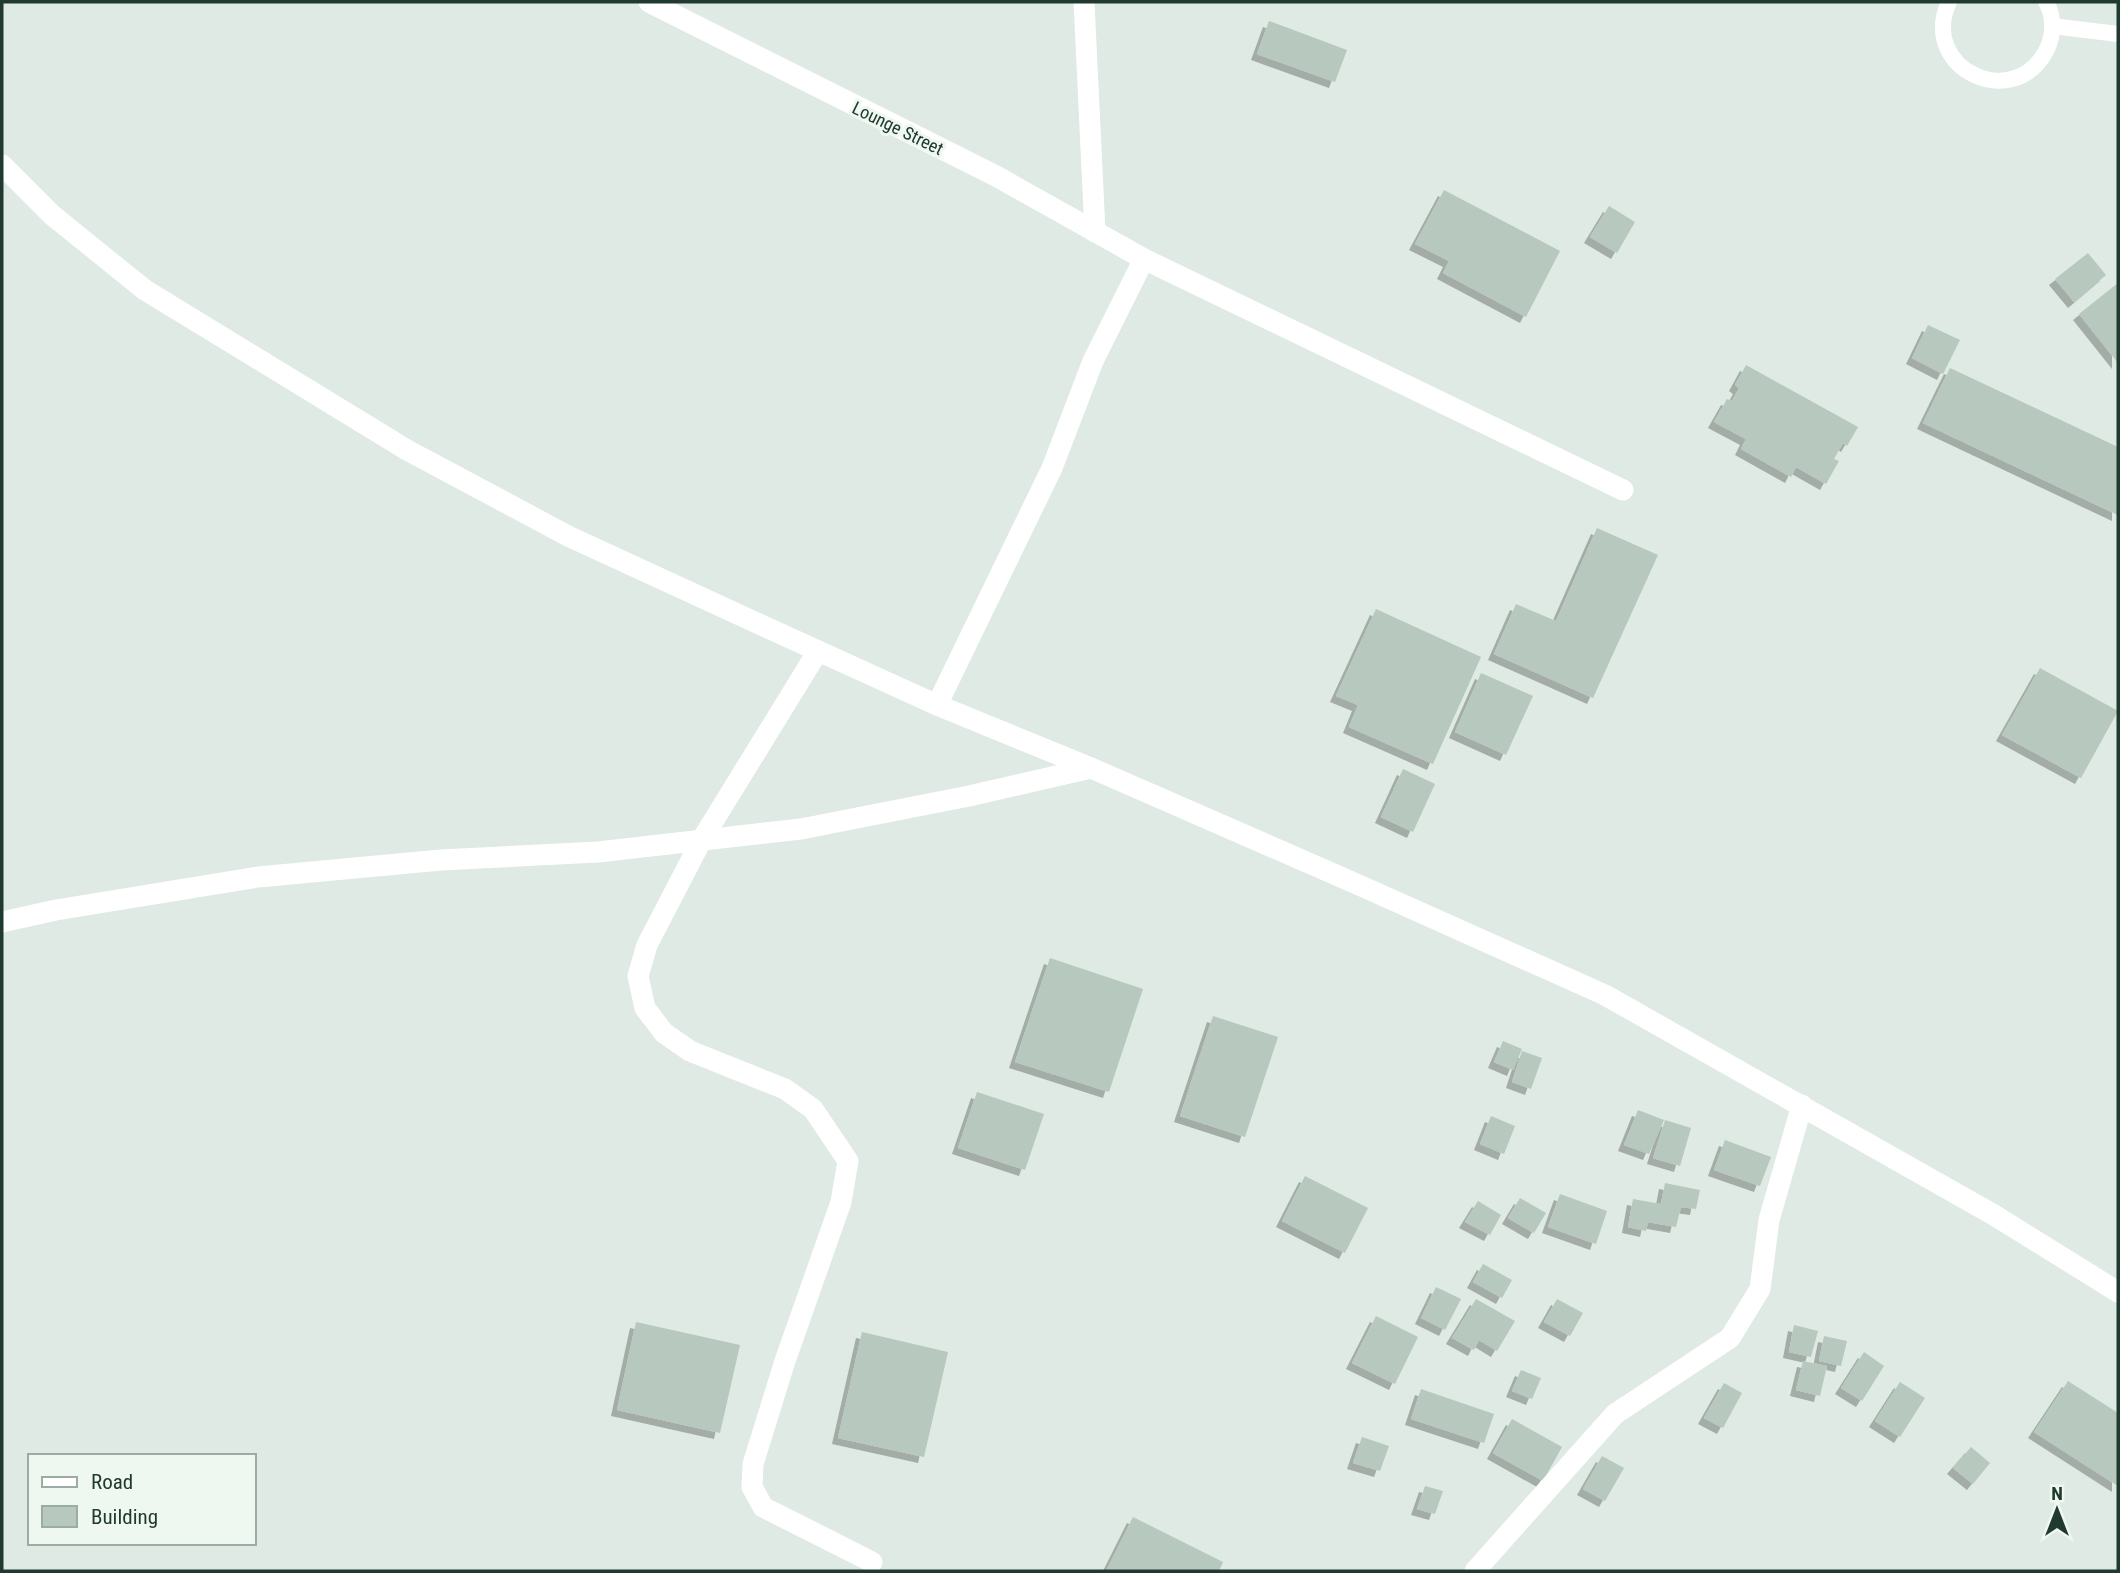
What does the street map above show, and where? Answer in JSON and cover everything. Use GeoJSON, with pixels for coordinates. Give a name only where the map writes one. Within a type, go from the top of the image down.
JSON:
{"type":"FeatureCollection","features":[{"type":"Feature","properties":{"kind":"street","name":"Lounge Street"},"geometry":{"type":"LineString","coordinates":[[649,2],[996,176],[1144,259],[1622,489]]}},
{"type":"Feature","properties":{"kind":"street"},"geometry":{"type":"LineString","coordinates":[[1084,2],[1095,232]]}},
{"type":"Feature","properties":{"kind":"street"},"geometry":{"type":"LineString","coordinates":[[2,165],[52,215],[145,290],[407,450],[568,536],[937,705],[1091,768],[1605,995],[1994,1215],[2118,1292]]}},
{"type":"Feature","properties":{"kind":"street"},"geometry":{"type":"LineString","coordinates":[[937,705],[1052,468],[1093,361],[1144,259]]}},
{"type":"Feature","properties":{"kind":"street"},"geometry":{"type":"LineString","coordinates":[[818,651],[701,841],[647,945],[638,976],[645,1008],[664,1033],[690,1051],[785,1089],[813,1109],[848,1161],[841,1202],[752,1464],[752,1487],[763,1507],[872,1562]]}},
{"type":"Feature","properties":{"kind":"street"},"geometry":{"type":"LineString","coordinates":[[2,922],[56,910],[258,877],[441,860],[598,852],[801,829],[969,796],[1091,768]]}},
{"type":"Feature","properties":{"kind":"street"},"geometry":{"type":"LineString","coordinates":[[1475,1571],[1615,1415],[1730,1338],[1760,1289],[1769,1220],[1802,1105]]}},
{"type":"Feature","properties":{"kind":"lane"},"geometry":{"type":"LineString","coordinates":[[1949,2],[1943,27],[1946,44],[1954,59],[1966,71],[1981,78],[2007,80],[2031,70],[2043,58],[2050,42],[2052,26],[2050,8],[2046,2]]}},
{"type":"Feature","properties":{"kind":"lane"},"geometry":{"type":"LineString","coordinates":[[2052,26],[2118,34]]}},
{"type":"Feature","properties":{"kind":"building"},"geometry":{"type":"Polygon","coordinates":[[[1269,21],[1347,50],[1335,82],[1257,54],[1269,21]]]}},
{"type":"Feature","properties":{"kind":"building"},"geometry":{"type":"Polygon","coordinates":[[[1444,190],[1560,251],[1526,317],[1443,273],[1449,261],[1415,244],[1444,190]]]}},
{"type":"Feature","properties":{"kind":"building"},"geometry":{"type":"Polygon","coordinates":[[[1609,206],[1635,222],[1617,253],[1590,237],[1609,206]]]}},
{"type":"Feature","properties":{"kind":"building"},"geometry":{"type":"Polygon","coordinates":[[[2088,253],[2106,275],[2074,302],[2055,279],[2088,253]]]}},
{"type":"Feature","properties":{"kind":"building"},"geometry":{"type":"Polygon","coordinates":[[[2118,283],[2118,363],[2079,314],[2118,283]]]}},
{"type":"Feature","properties":{"kind":"building"},"geometry":{"type":"Polygon","coordinates":[[[1928,325],[1960,340],[1943,374],[1912,358],[1928,325]]]}},
{"type":"Feature","properties":{"kind":"building"},"geometry":{"type":"Polygon","coordinates":[[[1746,365],[1858,427],[1847,446],[1843,443],[1834,459],[1839,461],[1826,484],[1796,467],[1791,477],[1741,449],[1746,439],[1714,422],[1727,399],[1732,401],[1739,388],[1735,385],[1746,365]]]}},
{"type":"Feature","properties":{"kind":"building"},"geometry":{"type":"Polygon","coordinates":[[[1950,368],[2118,447],[2118,515],[1923,423],[1950,368]]]}},
{"type":"Feature","properties":{"kind":"building"},"geometry":{"type":"Polygon","coordinates":[[[1597,528],[1658,555],[1593,698],[1494,654],[1516,604],[1556,621],[1597,528]]]}},
{"type":"Feature","properties":{"kind":"building"},"geometry":{"type":"Polygon","coordinates":[[[1376,609],[1481,657],[1433,764],[1349,727],[1358,705],[1336,696],[1376,609]]]}},
{"type":"Feature","properties":{"kind":"building"},"geometry":{"type":"Polygon","coordinates":[[[2040,668],[2118,711],[2081,778],[2002,735],[2040,668]]]}},
{"type":"Feature","properties":{"kind":"building"},"geometry":{"type":"Polygon","coordinates":[[[1481,673],[1533,696],[1506,755],[1455,732],[1481,673]]]}},
{"type":"Feature","properties":{"kind":"building"},"geometry":{"type":"Polygon","coordinates":[[[1403,769],[1435,784],[1413,832],[1381,817],[1403,769]]]}},
{"type":"Feature","properties":{"kind":"building"},"geometry":{"type":"Polygon","coordinates":[[[1050,958],[1143,989],[1109,1092],[1015,1062],[1050,958]]]}},
{"type":"Feature","properties":{"kind":"building"},"geometry":{"type":"Polygon","coordinates":[[[1213,1016],[1278,1037],[1245,1137],[1180,1116],[1213,1016]]]}},
{"type":"Feature","properties":{"kind":"building"},"geometry":{"type":"Polygon","coordinates":[[[1503,1041],[1522,1049],[1513,1070],[1494,1062],[1503,1041]]]}},
{"type":"Feature","properties":{"kind":"building"},"geometry":{"type":"Polygon","coordinates":[[[1522,1051],[1542,1058],[1531,1089],[1512,1082],[1522,1051]]]}},
{"type":"Feature","properties":{"kind":"building"},"geometry":{"type":"Polygon","coordinates":[[[977,1092],[1044,1114],[1025,1170],[958,1148],[977,1092]]]}},
{"type":"Feature","properties":{"kind":"building"},"geometry":{"type":"Polygon","coordinates":[[[1638,1110],[1664,1120],[1649,1154],[1624,1145],[1638,1110]]]}},
{"type":"Feature","properties":{"kind":"building"},"geometry":{"type":"Polygon","coordinates":[[[1491,1116],[1515,1126],[1504,1154],[1480,1144],[1491,1116]]]}},
{"type":"Feature","properties":{"kind":"building"},"geometry":{"type":"Polygon","coordinates":[[[1665,1120],[1691,1128],[1680,1166],[1653,1158],[1665,1120]]]}},
{"type":"Feature","properties":{"kind":"building"},"geometry":{"type":"Polygon","coordinates":[[[1725,1140],[1771,1157],[1760,1186],[1714,1170],[1725,1140]]]}},
{"type":"Feature","properties":{"kind":"building"},"geometry":{"type":"Polygon","coordinates":[[[1305,1176],[1368,1208],[1345,1253],[1282,1221],[1305,1176]]]}},
{"type":"Feature","properties":{"kind":"building"},"geometry":{"type":"Polygon","coordinates":[[[1665,1183],[1700,1190],[1696,1209],[1681,1207],[1676,1227],[1648,1222],[1646,1231],[1628,1227],[1633,1199],[1661,1204],[1665,1183]]]}},
{"type":"Feature","properties":{"kind":"building"},"geometry":{"type":"Polygon","coordinates":[[[1560,1194],[1607,1211],[1596,1244],[1548,1227],[1560,1194]]]}},
{"type":"Feature","properties":{"kind":"building"},"geometry":{"type":"Polygon","coordinates":[[[1520,1198],[1546,1213],[1534,1233],[1508,1218],[1520,1198]]]}},
{"type":"Feature","properties":{"kind":"building"},"geometry":{"type":"Polygon","coordinates":[[[1478,1201],[1501,1215],[1490,1235],[1465,1222],[1478,1201]]]}},
{"type":"Feature","properties":{"kind":"building"},"geometry":{"type":"Polygon","coordinates":[[[1483,1264],[1512,1280],[1502,1298],[1473,1282],[1483,1264]]]}},
{"type":"Feature","properties":{"kind":"building"},"geometry":{"type":"Polygon","coordinates":[[[1436,1287],[1461,1299],[1445,1330],[1421,1318],[1436,1287]]]}},
{"type":"Feature","properties":{"kind":"building"},"geometry":{"type":"Polygon","coordinates":[[[1476,1299],[1515,1321],[1497,1351],[1479,1340],[1474,1350],[1452,1338],[1476,1299]]]}},
{"type":"Feature","properties":{"kind":"building"},"geometry":{"type":"Polygon","coordinates":[[[1557,1299],[1583,1313],[1570,1336],[1544,1322],[1557,1299]]]}},
{"type":"Feature","properties":{"kind":"building"},"geometry":{"type":"Polygon","coordinates":[[[1376,1316],[1418,1337],[1395,1384],[1352,1363],[1376,1316]]]}},
{"type":"Feature","properties":{"kind":"building"},"geometry":{"type":"Polygon","coordinates":[[[636,1322],[740,1345],[720,1433],[617,1410],[636,1322]]]}},
{"type":"Feature","properties":{"kind":"building"},"geometry":{"type":"Polygon","coordinates":[[[1794,1325],[1818,1331],[1811,1357],[1789,1352],[1794,1325]]]}},
{"type":"Feature","properties":{"kind":"building"},"geometry":{"type":"Polygon","coordinates":[[[862,1332],[948,1352],[924,1457],[838,1438],[862,1332]]]}},
{"type":"Feature","properties":{"kind":"building"},"geometry":{"type":"Polygon","coordinates":[[[1824,1336],[1847,1341],[1841,1366],[1819,1361],[1824,1336]]]}},
{"type":"Feature","properties":{"kind":"building"},"geometry":{"type":"Polygon","coordinates":[[[1864,1352],[1884,1366],[1862,1401],[1841,1388],[1864,1352]]]}},
{"type":"Feature","properties":{"kind":"building"},"geometry":{"type":"Polygon","coordinates":[[[1803,1361],[1827,1366],[1820,1396],[1796,1390],[1803,1361]]]}},
{"type":"Feature","properties":{"kind":"building"},"geometry":{"type":"Polygon","coordinates":[[[1521,1370],[1541,1378],[1532,1399],[1512,1391],[1521,1370]]]}},
{"type":"Feature","properties":{"kind":"building"},"geometry":{"type":"Polygon","coordinates":[[[2068,1381],[2118,1413],[2118,1486],[2034,1432],[2068,1381]]]}},
{"type":"Feature","properties":{"kind":"building"},"geometry":{"type":"Polygon","coordinates":[[[1900,1382],[1925,1398],[1900,1437],[1875,1421],[1900,1382]]]}},
{"type":"Feature","properties":{"kind":"building"},"geometry":{"type":"Polygon","coordinates":[[[1724,1383],[1742,1393],[1723,1428],[1704,1418],[1724,1383]]]}},
{"type":"Feature","properties":{"kind":"building"},"geometry":{"type":"Polygon","coordinates":[[[1421,1389],[1494,1414],[1484,1443],[1411,1419],[1421,1389]]]}},
{"type":"Feature","properties":{"kind":"building"},"geometry":{"type":"Polygon","coordinates":[[[1512,1419],[1562,1447],[1543,1481],[1493,1453],[1512,1419]]]}},
{"type":"Feature","properties":{"kind":"building"},"geometry":{"type":"Polygon","coordinates":[[[1362,1437],[1389,1446],[1380,1471],[1353,1463],[1362,1437]]]}},
{"type":"Feature","properties":{"kind":"building"},"geometry":{"type":"Polygon","coordinates":[[[1971,1447],[1990,1463],[1973,1484],[1953,1468],[1971,1447]]]}},
{"type":"Feature","properties":{"kind":"building"},"geometry":{"type":"Polygon","coordinates":[[[1602,1456],[1624,1468],[1605,1501],[1583,1489],[1602,1456]]]}},
{"type":"Feature","properties":{"kind":"building"},"geometry":{"type":"Polygon","coordinates":[[[1425,1486],[1443,1491],[1435,1514],[1417,1509],[1425,1486]]]}},
{"type":"Feature","properties":{"kind":"building"},"geometry":{"type":"Polygon","coordinates":[[[1133,1517],[1223,1562],[1219,1571],[1106,1571],[1133,1517]]]}}]}
